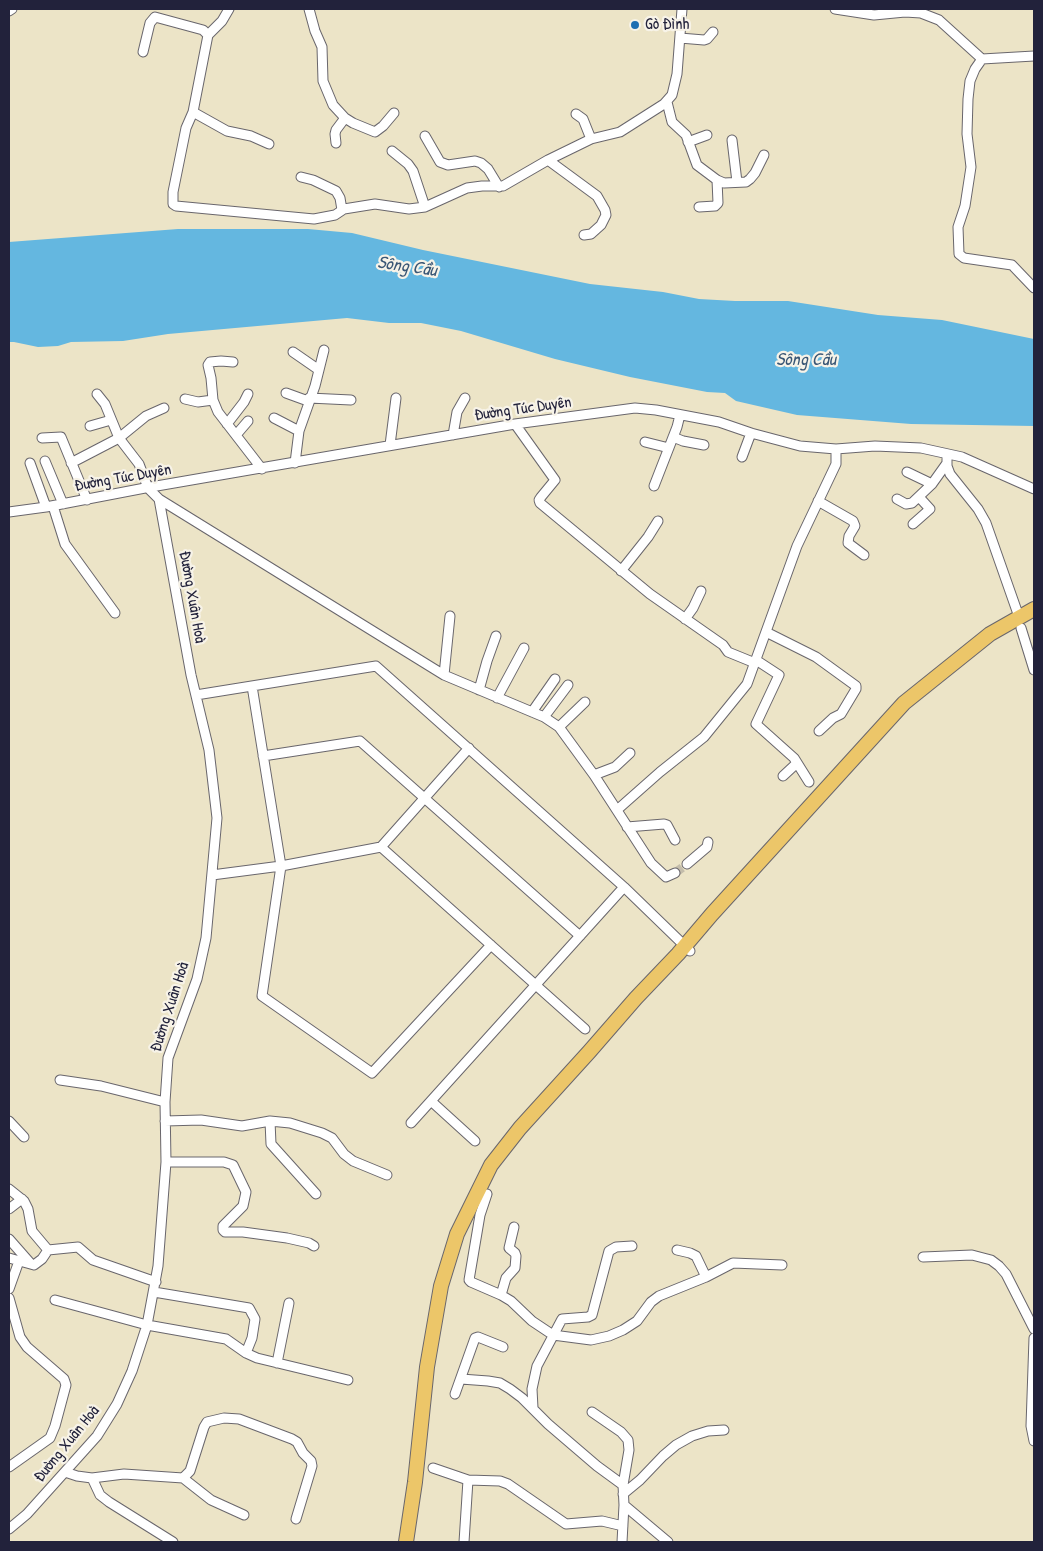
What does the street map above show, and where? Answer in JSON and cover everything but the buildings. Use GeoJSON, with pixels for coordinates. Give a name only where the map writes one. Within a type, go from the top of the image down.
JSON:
{"type":"FeatureCollection","features":[{"type":"Feature","properties":{"kind":"highway"},"geometry":{"type":"LineString","coordinates":[[414,1542],[445,1292],[452,1264],[476,1204],[508,1151],[594,1057],[904,703],[990,634],[1034,609]]}},
{"type":"Feature","properties":{"kind":"highway"},"geometry":{"type":"LineString","coordinates":[[406,1542],[415,1482],[427,1367],[441,1286],[457,1234],[482,1181],[509,1141],[636,998],[688,949],[738,896],[909,707],[975,653],[1034,616]]}},
{"type":"Feature","properties":{"kind":"street"},"geometry":{"type":"LineString","coordinates":[[229,9],[222,21],[208,35],[193,112],[186,128],[173,192],[174,204],[176,206],[314,219],[335,215],[342,210],[375,204],[409,209],[425,207],[467,188],[507,185],[548,160],[591,140],[620,132],[667,102],[672,95],[677,74],[682,9]]}},
{"type":"Feature","properties":{"kind":"street"},"geometry":{"type":"LineString","coordinates":[[309,9],[322,47],[323,82],[331,103],[353,123],[375,132],[394,113]]}},
{"type":"Feature","properties":{"kind":"street"},"geometry":{"type":"LineString","coordinates":[[835,9],[874,15],[904,12],[921,13],[939,20],[982,59],[1034,56]]}},
{"type":"Feature","properties":{"kind":"street"},"geometry":{"type":"LineString","coordinates":[[143,52],[150,23],[155,17],[203,30],[208,35]]}},
{"type":"Feature","properties":{"kind":"street"},"geometry":{"type":"LineString","coordinates":[[680,38],[704,40],[713,32]]}},
{"type":"Feature","properties":{"kind":"street"},"geometry":{"type":"LineString","coordinates":[[982,59],[970,81],[967,134],[971,167],[958,234],[959,254],[964,258],[1012,265],[1034,288]]}},
{"type":"Feature","properties":{"kind":"street"},"geometry":{"type":"LineString","coordinates":[[667,102],[672,122],[686,135],[697,165],[717,180],[724,183],[746,182],[750,179],[764,154]]}},
{"type":"Feature","properties":{"kind":"street"},"geometry":{"type":"LineString","coordinates":[[193,112],[227,131],[251,136],[269,144]]}},
{"type":"Feature","properties":{"kind":"street"},"geometry":{"type":"LineString","coordinates":[[576,114],[582,119],[591,140]]}},
{"type":"Feature","properties":{"kind":"street"},"geometry":{"type":"LineString","coordinates":[[336,143],[336,130],[346,118]]}},
{"type":"Feature","properties":{"kind":"street"},"geometry":{"type":"LineString","coordinates":[[688,142],[707,135]]}},
{"type":"Feature","properties":{"kind":"street"},"geometry":{"type":"LineString","coordinates":[[425,136],[440,162],[448,165],[475,161],[481,163],[488,169],[499,187]]}},
{"type":"Feature","properties":{"kind":"street"},"geometry":{"type":"LineString","coordinates":[[732,140],[737,182]]}},
{"type":"Feature","properties":{"kind":"street"},"geometry":{"type":"LineString","coordinates":[[392,151],[413,170],[425,207]]}},
{"type":"Feature","properties":{"kind":"street"},"geometry":{"type":"LineString","coordinates":[[548,160],[597,196],[606,210],[606,215],[601,225],[591,234],[584,235]]}},
{"type":"Feature","properties":{"kind":"street"},"geometry":{"type":"LineString","coordinates":[[300,177],[313,180],[336,191],[340,198],[342,210]]}},
{"type":"Feature","properties":{"kind":"street"},"geometry":{"type":"LineString","coordinates":[[699,207],[715,206],[718,204],[717,180]]}},
{"type":"Feature","properties":{"kind":"street"},"geometry":{"type":"LineString","coordinates":[[295,463],[298,431],[320,370],[324,350]]}},
{"type":"Feature","properties":{"kind":"street"},"geometry":{"type":"LineString","coordinates":[[293,352],[320,370]]}},
{"type":"Feature","properties":{"kind":"street"},"geometry":{"type":"LineString","coordinates":[[233,362],[210,362],[208,365],[207,369],[211,378],[213,400],[218,412],[262,469]]}},
{"type":"Feature","properties":{"kind":"street"},"geometry":{"type":"LineString","coordinates":[[286,393],[309,400],[350,400]]}},
{"type":"Feature","properties":{"kind":"street"},"geometry":{"type":"LineString","coordinates":[[97,394],[105,404],[119,438],[139,464],[148,488],[159,499],[444,676],[544,717],[559,727],[594,775],[653,866],[666,877],[675,873]]}},
{"type":"Feature","properties":{"kind":"street"},"geometry":{"type":"LineString","coordinates":[[227,424],[248,394]]}},
{"type":"Feature","properties":{"kind":"street"},"geometry":{"type":"LineString","coordinates":[[390,445],[396,398]]}},
{"type":"Feature","properties":{"kind":"street"},"geometry":{"type":"LineString","coordinates":[[453,435],[457,412],[465,398]]}},
{"type":"Feature","properties":{"kind":"street"},"geometry":{"type":"LineString","coordinates":[[185,399],[198,402],[213,400]]}},
{"type":"Feature","properties":{"kind":"street"},"geometry":{"type":"LineString","coordinates":[[72,463],[119,438],[146,416],[164,408]]}},
{"type":"Feature","properties":{"kind":"street","name":"Đường Túc Duyên"},"geometry":{"type":"LineString","coordinates":[[9,509],[63,504],[390,445],[516,424],[635,408],[719,422],[800,446],[836,449],[888,446],[920,448],[947,458],[978,464],[1034,489]]}},
{"type":"Feature","properties":{"kind":"street"},"geometry":{"type":"LineString","coordinates":[[654,486],[680,414]]}},
{"type":"Feature","properties":{"kind":"street"},"geometry":{"type":"LineString","coordinates":[[274,418],[298,431]]}},
{"type":"Feature","properties":{"kind":"street"},"geometry":{"type":"LineString","coordinates":[[90,426],[111,420]]}},
{"type":"Feature","properties":{"kind":"street"},"geometry":{"type":"LineString","coordinates":[[236,435],[248,421]]}},
{"type":"Feature","properties":{"kind":"street"},"geometry":{"type":"LineString","coordinates":[[516,424],[555,480],[539,500],[540,503],[621,571],[685,619],[723,644],[728,652],[756,661],[779,675],[756,724],[792,755],[809,782]]}},
{"type":"Feature","properties":{"kind":"street"},"geometry":{"type":"LineString","coordinates":[[742,457],[751,433]]}},
{"type":"Feature","properties":{"kind":"street"},"geometry":{"type":"LineString","coordinates":[[42,438],[61,437],[87,500]]}},
{"type":"Feature","properties":{"kind":"street"},"geometry":{"type":"LineString","coordinates":[[673,437],[704,445]]}},
{"type":"Feature","properties":{"kind":"street"},"geometry":{"type":"LineString","coordinates":[[645,442],[669,448]]}},
{"type":"Feature","properties":{"kind":"street"},"geometry":{"type":"LineString","coordinates":[[617,810],[707,734],[747,684],[797,546],[836,464],[836,449]]}},
{"type":"Feature","properties":{"kind":"street"},"geometry":{"type":"LineString","coordinates":[[897,499],[908,504],[919,497],[932,484],[947,458]]}},
{"type":"Feature","properties":{"kind":"street"},"geometry":{"type":"LineString","coordinates":[[947,458],[950,474],[983,516],[1018,614]]}},
{"type":"Feature","properties":{"kind":"street"},"geometry":{"type":"LineString","coordinates":[[45,461],[63,504]]}},
{"type":"Feature","properties":{"kind":"street"},"geometry":{"type":"LineString","coordinates":[[30,463],[65,544],[115,613]]}},
{"type":"Feature","properties":{"kind":"street"},"geometry":{"type":"LineString","coordinates":[[907,472],[932,484]]}},
{"type":"Feature","properties":{"kind":"street"},"geometry":{"type":"LineString","coordinates":[[913,524],[929,512],[930,509],[919,497]]}},
{"type":"Feature","properties":{"kind":"street","name":"Đường Xuân Hoà"},"geometry":{"type":"LineString","coordinates":[[9,1529],[27,1514],[65,1472],[96,1436],[117,1404],[132,1371],[147,1324],[156,1282],[166,1162],[165,1102],[168,1058],[196,979],[206,938],[217,818],[209,750],[191,675],[159,499]]}},
{"type":"Feature","properties":{"kind":"street"},"geometry":{"type":"LineString","coordinates":[[818,501],[853,521],[855,526],[849,536],[848,543],[864,555]]}},
{"type":"Feature","properties":{"kind":"street"},"geometry":{"type":"LineString","coordinates":[[621,571],[658,521]]}},
{"type":"Feature","properties":{"kind":"street"},"geometry":{"type":"LineString","coordinates":[[685,619],[701,591]]}},
{"type":"Feature","properties":{"kind":"street"},"geometry":{"type":"LineString","coordinates":[[444,676],[450,616]]}},
{"type":"Feature","properties":{"kind":"street"},"geometry":{"type":"LineString","coordinates":[[1021,628],[1034,670]]}},
{"type":"Feature","properties":{"kind":"street"},"geometry":{"type":"LineString","coordinates":[[766,632],[816,658],[856,686],[841,714],[833,718],[820,731]]}},
{"type":"Feature","properties":{"kind":"street"},"geometry":{"type":"LineString","coordinates":[[479,690],[496,636]]}},
{"type":"Feature","properties":{"kind":"street"},"geometry":{"type":"LineString","coordinates":[[497,698],[524,648]]}},
{"type":"Feature","properties":{"kind":"street"},"geometry":{"type":"LineString","coordinates":[[196,695],[376,666],[624,887],[688,949]]}},
{"type":"Feature","properties":{"kind":"street"},"geometry":{"type":"LineString","coordinates":[[532,712],[555,679]]}},
{"type":"Feature","properties":{"kind":"street"},"geometry":{"type":"LineString","coordinates":[[544,717],[568,685]]}},
{"type":"Feature","properties":{"kind":"street"},"geometry":{"type":"LineString","coordinates":[[252,686],[281,866],[262,996],[372,1072],[491,945]]}},
{"type":"Feature","properties":{"kind":"street"},"geometry":{"type":"LineString","coordinates":[[559,727],[585,702]]}},
{"type":"Feature","properties":{"kind":"street"},"geometry":{"type":"LineString","coordinates":[[263,756],[360,741],[580,936]]}},
{"type":"Feature","properties":{"kind":"street"},"geometry":{"type":"LineString","coordinates":[[212,875],[281,866],[381,847],[469,748]]}},
{"type":"Feature","properties":{"kind":"street"},"geometry":{"type":"LineString","coordinates":[[594,775],[616,767],[630,753]]}},
{"type":"Feature","properties":{"kind":"street"},"geometry":{"type":"LineString","coordinates":[[783,776],[797,763]]}},
{"type":"Feature","properties":{"kind":"street"},"geometry":{"type":"LineString","coordinates":[[627,827],[664,824],[667,825],[675,840]]}},
{"type":"Feature","properties":{"kind":"street"},"geometry":{"type":"LineString","coordinates":[[687,864],[706,848],[708,842]]}},
{"type":"Feature","properties":{"kind":"street"},"geometry":{"type":"LineString","coordinates":[[381,847],[586,1030]]}},
{"type":"Feature","properties":{"kind":"street"},"geometry":{"type":"LineString","coordinates":[[411,1123],[624,887]]}},
{"type":"Feature","properties":{"kind":"street"},"geometry":{"type":"LineString","coordinates":[[60,1080],[101,1086],[165,1102]]}},
{"type":"Feature","properties":{"kind":"street"},"geometry":{"type":"LineString","coordinates":[[431,1101],[475,1141]]}},
{"type":"Feature","properties":{"kind":"street"},"geometry":{"type":"LineString","coordinates":[[166,1121],[201,1120],[242,1126],[270,1121],[290,1123],[332,1138],[344,1154],[353,1161],[387,1174]]}},
{"type":"Feature","properties":{"kind":"street"},"geometry":{"type":"LineString","coordinates":[[9,1121],[24,1137]]}},
{"type":"Feature","properties":{"kind":"street"},"geometry":{"type":"LineString","coordinates":[[270,1121],[271,1144],[316,1194]]}},
{"type":"Feature","properties":{"kind":"street"},"geometry":{"type":"LineString","coordinates":[[166,1162],[224,1162],[233,1165],[246,1192],[243,1206],[223,1226],[225,1232],[243,1232],[288,1238],[314,1246]]}},
{"type":"Feature","properties":{"kind":"street"},"geometry":{"type":"LineString","coordinates":[[9,1189],[22,1198],[28,1209],[32,1231],[48,1250]]}},
{"type":"Feature","properties":{"kind":"street"},"geometry":{"type":"LineString","coordinates":[[486,1194],[480,1215],[469,1280],[511,1301],[532,1321],[553,1335],[591,1340],[608,1336],[623,1330],[637,1321],[651,1302],[659,1296],[706,1277],[733,1263],[782,1265]]}},
{"type":"Feature","properties":{"kind":"street"},"geometry":{"type":"LineString","coordinates":[[9,1209],[22,1198]]}},
{"type":"Feature","properties":{"kind":"street"},"geometry":{"type":"LineString","coordinates":[[501,1295],[506,1278],[515,1268],[516,1256],[509,1248],[514,1227]]}},
{"type":"Feature","properties":{"kind":"street"},"geometry":{"type":"LineString","coordinates":[[9,1239],[31,1264]]}},
{"type":"Feature","properties":{"kind":"street"},"geometry":{"type":"LineString","coordinates":[[533,1408],[532,1389],[535,1374],[562,1319],[592,1315],[609,1251],[616,1247],[632,1246]]}},
{"type":"Feature","properties":{"kind":"street"},"geometry":{"type":"LineString","coordinates":[[9,1258],[36,1264],[48,1250],[78,1247],[94,1260],[156,1282]]}},
{"type":"Feature","properties":{"kind":"street"},"geometry":{"type":"LineString","coordinates":[[677,1250],[696,1256],[706,1277]]}},
{"type":"Feature","properties":{"kind":"street"},"geometry":{"type":"LineString","coordinates":[[923,1257],[972,1255],[991,1260],[1006,1274],[1034,1329]]}},
{"type":"Feature","properties":{"kind":"street"},"geometry":{"type":"LineString","coordinates":[[9,1289],[19,1261]]}},
{"type":"Feature","properties":{"kind":"street"},"geometry":{"type":"LineString","coordinates":[[154,1292],[249,1308],[255,1319],[252,1338],[246,1353]]}},
{"type":"Feature","properties":{"kind":"street"},"geometry":{"type":"LineString","coordinates":[[9,1298],[20,1337],[27,1347],[64,1379],[66,1385],[50,1438],[9,1467]]}},
{"type":"Feature","properties":{"kind":"street"},"geometry":{"type":"LineString","coordinates":[[55,1300],[147,1324],[226,1339],[257,1358],[348,1380]]}},
{"type":"Feature","properties":{"kind":"street"},"geometry":{"type":"LineString","coordinates":[[277,1363],[289,1303]]}},
{"type":"Feature","properties":{"kind":"street"},"geometry":{"type":"LineString","coordinates":[[455,1394],[475,1338],[478,1337],[503,1347]]}},
{"type":"Feature","properties":{"kind":"street"},"geometry":{"type":"LineString","coordinates":[[1034,1338],[1031,1426],[1034,1442]]}},
{"type":"Feature","properties":{"kind":"street"},"geometry":{"type":"LineString","coordinates":[[460,1379],[500,1383],[522,1398],[623,1489]]}},
{"type":"Feature","properties":{"kind":"street"},"geometry":{"type":"LineString","coordinates":[[592,1412],[621,1432],[628,1440],[629,1450],[623,1489],[622,1542]]}},
{"type":"Feature","properties":{"kind":"street"},"geometry":{"type":"LineString","coordinates":[[183,1478],[190,1471],[204,1427],[208,1422],[224,1418],[239,1419],[292,1439],[311,1461],[312,1466],[296,1518]]}},
{"type":"Feature","properties":{"kind":"street"},"geometry":{"type":"LineString","coordinates":[[623,1489],[640,1480],[676,1445],[692,1436],[708,1431],[724,1430]]}},
{"type":"Feature","properties":{"kind":"street"},"geometry":{"type":"LineString","coordinates":[[433,1468],[468,1480],[500,1481],[508,1484],[566,1524],[602,1521],[623,1526]]}},
{"type":"Feature","properties":{"kind":"street"},"geometry":{"type":"LineString","coordinates":[[65,1472],[92,1478],[124,1474],[183,1478],[211,1500],[244,1515]]}},
{"type":"Feature","properties":{"kind":"street"},"geometry":{"type":"LineString","coordinates":[[92,1478],[100,1495],[173,1542]]}},
{"type":"Feature","properties":{"kind":"street"},"geometry":{"type":"LineString","coordinates":[[464,1542],[468,1480]]}},
{"type":"Feature","properties":{"kind":"street"},"geometry":{"type":"LineString","coordinates":[[624,1505],[668,1542]]}},
{"type":"Feature","properties":{"kind":"water","name":"Sông Cầu"},"geometry":{"type":"Polygon","coordinates":[[[178,229],[308,229],[352,233],[423,250],[590,284],[663,292],[699,299],[788,301],[878,315],[942,320],[1034,339],[1034,426],[911,424],[797,415],[736,401],[725,393],[707,392],[630,377],[555,359],[461,331],[421,323],[389,323],[347,318],[168,334],[123,341],[71,342],[58,346],[38,347],[9,342],[9,242],[178,229]]]}},
{"type":"Feature","properties":{"kind":"tunnel"},"geometry":{"type":"LineString","coordinates":[[675,873],[687,864]]}},
{"type":"Feature","properties":{"kind":"place","name":"Gò Đình"},"geometry":{"type":"Point","coordinates":[635,25]}}]}
